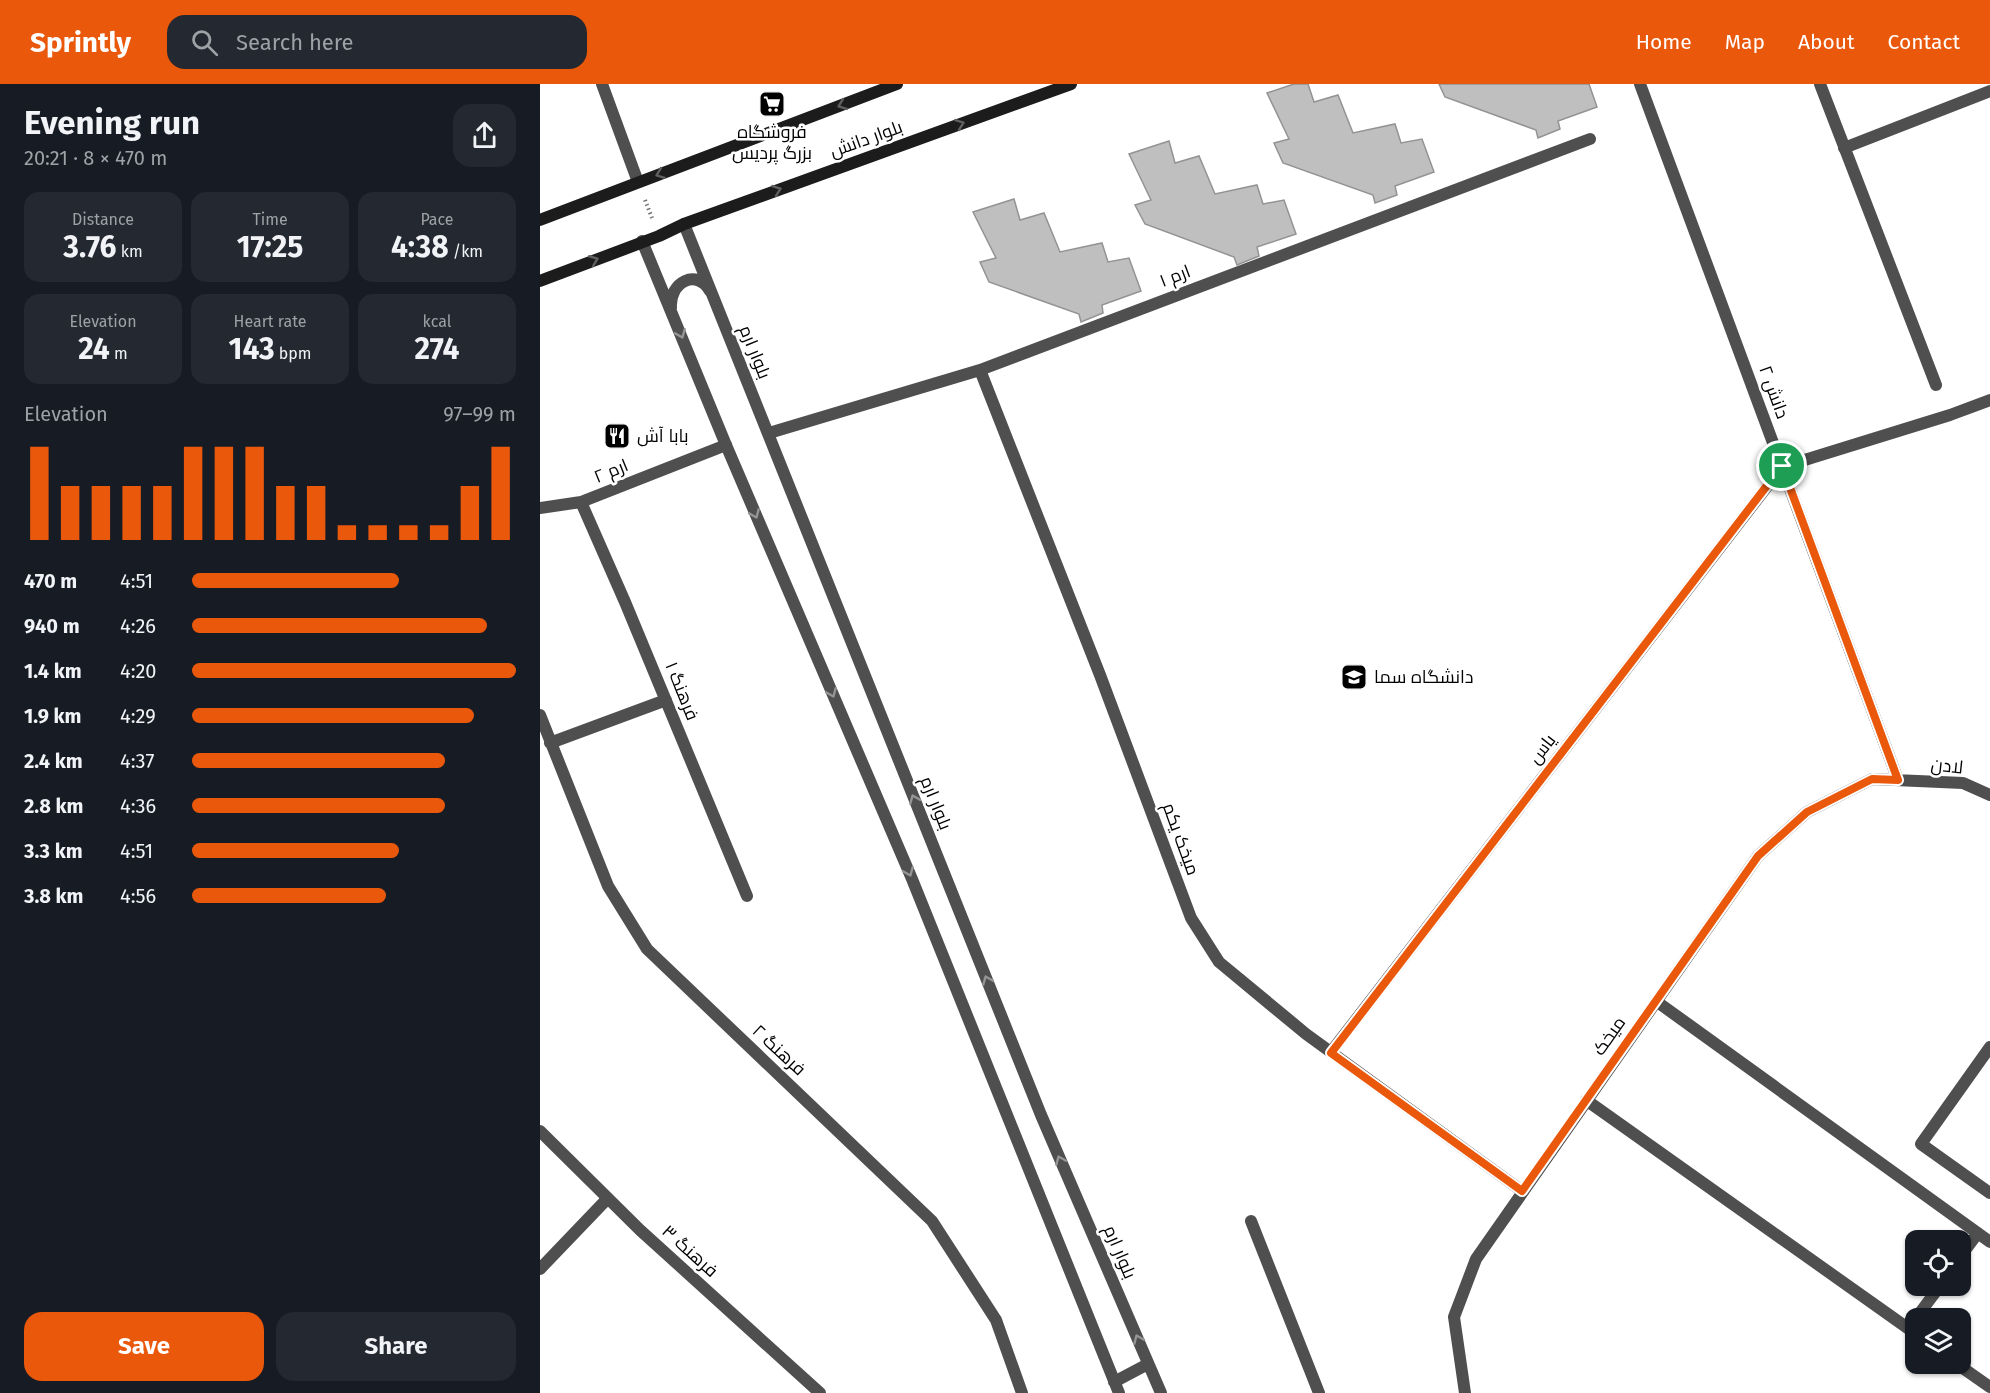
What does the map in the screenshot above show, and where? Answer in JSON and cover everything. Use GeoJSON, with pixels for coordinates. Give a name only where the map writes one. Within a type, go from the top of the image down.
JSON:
{"type":"FeatureCollection","features":[{"type":"Feature","properties":{"kind":"main road"},"geometry":{"type":"LineString","coordinates":[[540,220],[897,84]]}},
{"type":"Feature","properties":{"kind":"main road","name":"بلوار دانش"},"geometry":{"type":"LineString","coordinates":[[540,281],[659,236],[684,224],[1071,84]]}},
{"type":"Feature","properties":{"kind":"street"},"geometry":{"type":"LineString","coordinates":[[602,84],[638,182]]}},
{"type":"Feature","properties":{"kind":"street","name":"دانش ۲"},"geometry":{"type":"LineString","coordinates":[[1640,84],[1898,780]]}},
{"type":"Feature","properties":{"kind":"street"},"geometry":{"type":"LineString","coordinates":[[1820,84],[1936,384]]}},
{"type":"Feature","properties":{"kind":"street"},"geometry":{"type":"LineString","coordinates":[[1844,148],[1990,91],[1988,84]]}},
{"type":"Feature","properties":{"kind":"street","name":"ارم ۱"},"geometry":{"type":"LineString","coordinates":[[769,434],[981,370],[1590,139]]}},
{"type":"Feature","properties":{"kind":"street","name":"بلوار ارم"},"geometry":{"type":"LineString","coordinates":[[684,224],[1041,1115],[1161,1393]]}},
{"type":"Feature","properties":{"kind":"street"},"geometry":{"type":"LineString","coordinates":[[642,241],[726,445],[912,879],[1117,1388],[1148,1364]]}},
{"type":"Feature","properties":{"kind":"street"},"geometry":{"type":"LineString","coordinates":[[671,309],[670,297],[676,286],[686,280],[698,281],[708,287],[714,297]]}},
{"type":"Feature","properties":{"kind":"street","name":"میخک یکم"},"geometry":{"type":"LineString","coordinates":[[981,370],[1100,675],[1191,918],[1219,962],[1331,1053],[1522,1191]]}},
{"type":"Feature","properties":{"kind":"street"},"geometry":{"type":"LineString","coordinates":[[1782,466],[1950,415],[1990,400]]}},
{"type":"Feature","properties":{"kind":"street","name":"ارم ۲"},"geometry":{"type":"LineString","coordinates":[[540,508],[581,502],[726,445]]}},
{"type":"Feature","properties":{"kind":"street","name":"یاس"},"geometry":{"type":"LineString","coordinates":[[1331,1053],[1782,466]]}},
{"type":"Feature","properties":{"kind":"street","name":"فرهنگ ۱"},"geometry":{"type":"LineString","coordinates":[[581,502],[747,896]]}},
{"type":"Feature","properties":{"kind":"street"},"geometry":{"type":"LineString","coordinates":[[550,743],[666,700]]}},
{"type":"Feature","properties":{"kind":"street","name":"فرهنگ ۲"},"geometry":{"type":"LineString","coordinates":[[540,715],[608,886],[647,950],[932,1221],[996,1320],[1022,1393]]}},
{"type":"Feature","properties":{"kind":"street","name":"میخک"},"geometry":{"type":"LineString","coordinates":[[1465,1393],[1454,1317],[1476,1259],[1656,1000],[1758,856],[1807,812],[1872,779],[1898,780]]}},
{"type":"Feature","properties":{"kind":"street","name":"لادن"},"geometry":{"type":"LineString","coordinates":[[1898,780],[1963,783],[1990,795]]}},
{"type":"Feature","properties":{"kind":"street"},"geometry":{"type":"LineString","coordinates":[[1656,1000],[1990,1242]]}},
{"type":"Feature","properties":{"kind":"street"},"geometry":{"type":"LineString","coordinates":[[1990,1047],[1921,1144],[1990,1193]]}},
{"type":"Feature","properties":{"kind":"street"},"geometry":{"type":"LineString","coordinates":[[1586,1100],[1905,1319]]}},
{"type":"Feature","properties":{"kind":"street","name":"فرهنگ ۳"},"geometry":{"type":"LineString","coordinates":[[540,1131],[640,1230],[820,1393]]}},
{"type":"Feature","properties":{"kind":"street"},"geometry":{"type":"LineString","coordinates":[[540,1269],[608,1198]]}},
{"type":"Feature","properties":{"kind":"street"},"geometry":{"type":"LineString","coordinates":[[1251,1221],[1319,1393]]}},
{"type":"Feature","properties":{"kind":"street"},"geometry":{"type":"LineString","coordinates":[[1971,1242],[1978,1233]]}},
{"type":"Feature","properties":{"kind":"street"},"geometry":{"type":"LineString","coordinates":[[1972,1374],[1990,1387]]}},
{"type":"Feature","properties":{"kind":"street"},"geometry":{"type":"LineString","coordinates":[[1972,1374],[1981,1393]]}},
{"type":"Feature","properties":{"kind":"path"},"geometry":{"type":"LineString","coordinates":[[638,182],[659,236]]}},
{"type":"Feature","properties":{"kind":"building"},"geometry":{"type":"Polygon","coordinates":[[[1294,84],[1308,84],[1314,102],[1338,95],[1353,133],[1395,124],[1401,143],[1422,139],[1434,172],[1395,186],[1397,195],[1375,203],[1373,195],[1283,163],[1274,143],[1289,139],[1267,93],[1294,84]]]}},
{"type":"Feature","properties":{"kind":"building"},"geometry":{"type":"Polygon","coordinates":[[[1439,84],[1589,84],[1597,107],[1558,121],[1560,129],[1538,138],[1536,130],[1445,97],[1439,84]]]}},
{"type":"Feature","properties":{"kind":"building"},"geometry":{"type":"Polygon","coordinates":[[[1169,141],[1175,163],[1199,156],[1215,194],[1257,185],[1263,204],[1284,200],[1296,234],[1257,247],[1259,256],[1237,265],[1234,257],[1145,224],[1135,205],[1151,200],[1129,154],[1169,141]]]}},
{"type":"Feature","properties":{"kind":"building"},"geometry":{"type":"Polygon","coordinates":[[[1014,199],[1020,220],[1044,213],[1060,252],[1102,243],[1108,262],[1129,258],[1141,291],[1102,305],[1103,313],[1081,322],[1079,314],[989,282],[980,262],[996,258],[973,212],[1014,199]]]}},
{"type":"Feature","properties":{"kind":"place","name":"فروشگاه بزرگ پردیس"},"geometry":{"type":"Point","coordinates":[772,104]}},
{"type":"Feature","properties":{"kind":"place","name":"بابا آش"},"geometry":{"type":"Point","coordinates":[617,436]}},
{"type":"Feature","properties":{"kind":"place","name":"دانشگاه سما"},"geometry":{"type":"Point","coordinates":[1354,677]}},
{"type":"Feature","properties":{"kind":"route"},"geometry":{"type":"LineString","coordinates":[[1782,466],[1898,780],[1872,779],[1807,812],[1758,856],[1522,1191],[1331,1053],[1782,466]]}}]}
